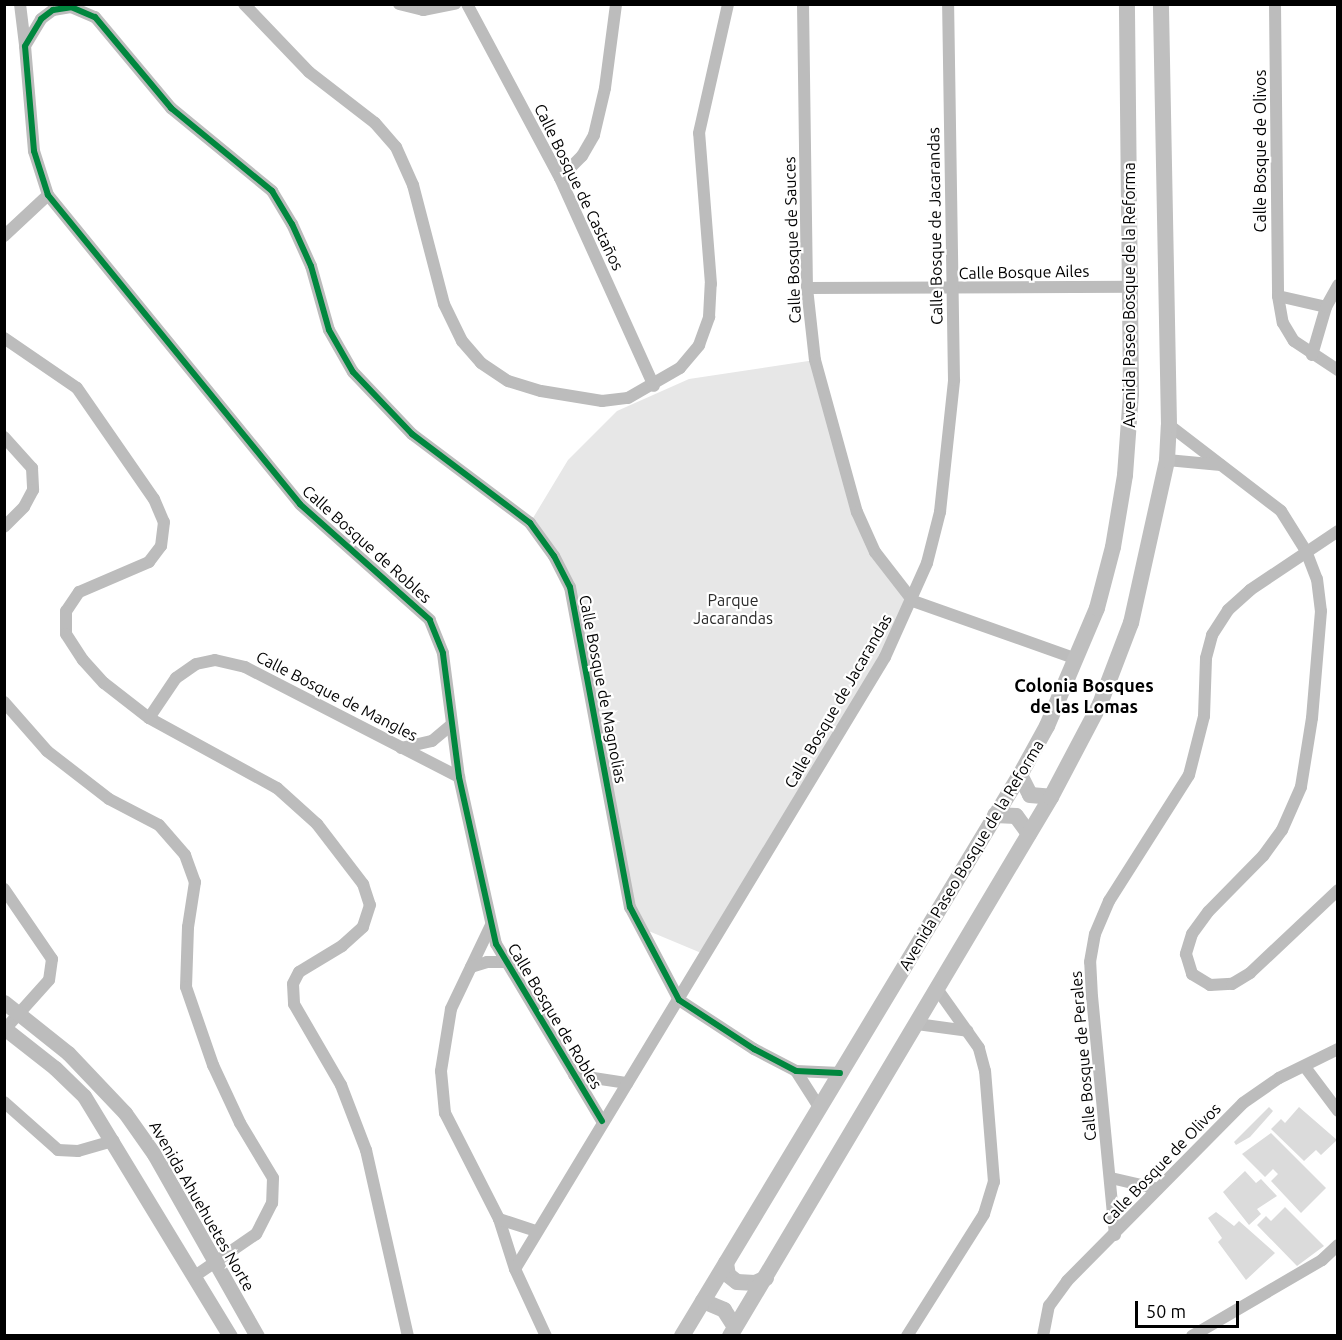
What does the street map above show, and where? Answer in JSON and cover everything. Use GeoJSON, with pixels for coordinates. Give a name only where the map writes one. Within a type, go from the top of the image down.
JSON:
{"type":"FeatureCollection","features":[{"type":"Feature","properties":{"kind":"main road","name":"Avenida Paseo Bosque de la Reforma"},"geometry":{"type":"LineString","coordinates":[[682,1335],[1020,775],[1077,659],[1113,547],[1125,475],[1131,394],[1132,287],[1127,4]]}},
{"type":"Feature","properties":{"kind":"main road"},"geometry":{"type":"LineString","coordinates":[[734,1333],[1051,797],[1095,714],[1131,623],[1167,460],[1169,425],[1161,4]]}},
{"type":"Feature","properties":{"kind":"main road"},"geometry":{"type":"LineString","coordinates":[[1020,775],[1030,795],[1051,797]]}},
{"type":"Feature","properties":{"kind":"main road"},"geometry":{"type":"LineString","coordinates":[[995,815],[1016,816],[1029,834]]}},
{"type":"Feature","properties":{"kind":"main road"},"geometry":{"type":"LineString","coordinates":[[726,1263],[728,1275],[738,1282],[755,1283],[766,1278]]}},
{"type":"Feature","properties":{"kind":"main road"},"geometry":{"type":"LineString","coordinates":[[703,1301],[724,1310],[734,1333]]}},
{"type":"Feature","properties":{"kind":"street","name":"Calle Bosque de Robles"},"geometry":{"type":"LineString","coordinates":[[20,4],[34,151],[48,195],[300,504],[430,620],[443,653],[459,777],[496,944],[602,1121]]}},
{"type":"Feature","properties":{"kind":"street"},"geometry":{"type":"LineString","coordinates":[[87,4],[95,17]]}},
{"type":"Feature","properties":{"kind":"street"},"geometry":{"type":"LineString","coordinates":[[244,4],[309,72],[375,123],[396,147],[413,185],[444,304],[462,341],[481,363],[508,381],[541,392],[602,401],[628,398],[654,386],[680,368],[699,345],[709,317],[711,285],[699,133],[728,4]]}},
{"type":"Feature","properties":{"kind":"street"},"geometry":{"type":"LineString","coordinates":[[399,4],[423,10],[455,4]]}},
{"type":"Feature","properties":{"kind":"street","name":"Calle Bosque de Castaños"},"geometry":{"type":"LineString","coordinates":[[467,4],[560,177],[654,386]]}},
{"type":"Feature","properties":{"kind":"street"},"geometry":{"type":"LineString","coordinates":[[560,177],[582,156],[594,135],[605,88],[616,4]]}},
{"type":"Feature","properties":{"kind":"street","name":"Calle Bosque de Sauces"},"geometry":{"type":"LineString","coordinates":[[803,4],[807,288],[815,360],[857,512],[875,552],[913,601]]}},
{"type":"Feature","properties":{"kind":"street","name":"Calle Bosque de Jacarandas"},"geometry":{"type":"LineString","coordinates":[[515,1269],[602,1121],[679,1000],[885,657],[913,601],[940,512],[948,459],[954,380],[948,4]]}},
{"type":"Feature","properties":{"kind":"street","name":"Calle Bosque de Olivos"},"geometry":{"type":"LineString","coordinates":[[1275,4],[1278,296],[1283,323],[1294,340],[1312,355],[1338,370]]}},
{"type":"Feature","properties":{"kind":"street"},"geometry":{"type":"LineString","coordinates":[[25,46],[37,24],[54,7],[83,10],[95,17]]}},
{"type":"Feature","properties":{"kind":"street","name":"Calle Bosque de Magnolias"},"geometry":{"type":"LineString","coordinates":[[95,17],[171,108],[272,191],[292,224],[311,266],[329,330],[353,372],[412,434],[530,523],[554,556],[570,587],[630,907],[679,1000],[754,1049],[796,1071],[840,1073]]}},
{"type":"Feature","properties":{"kind":"street"},"geometry":{"type":"LineString","coordinates":[[4,236],[48,195]]}},
{"type":"Feature","properties":{"kind":"street"},"geometry":{"type":"LineString","coordinates":[[1312,355],[1326,307],[1338,285]]}},
{"type":"Feature","properties":{"kind":"street","name":"Calle Bosque Ailes"},"geometry":{"type":"LineString","coordinates":[[807,288],[1132,287]]}},
{"type":"Feature","properties":{"kind":"street"},"geometry":{"type":"LineString","coordinates":[[1278,296],[1326,307]]}},
{"type":"Feature","properties":{"kind":"street"},"geometry":{"type":"LineString","coordinates":[[4,338],[77,388],[154,499],[164,522],[161,546],[149,562],[80,592],[66,611],[66,634],[83,660],[149,718],[277,788],[317,824],[363,884],[370,905],[363,927],[342,946],[299,972],[293,984],[294,1004],[341,1085],[366,1150],[408,1335]]}},
{"type":"Feature","properties":{"kind":"street"},"geometry":{"type":"LineString","coordinates":[[1169,425],[1281,512],[1306,551],[1317,579],[1321,611],[1312,718],[1301,787],[1282,830],[1263,856],[1208,912],[1192,934],[1186,954],[1192,974],[1210,985],[1232,984],[1250,973],[1338,890]]}},
{"type":"Feature","properties":{"kind":"street"},"geometry":{"type":"LineString","coordinates":[[4,438],[32,468],[33,490],[24,507],[4,527]]}},
{"type":"Feature","properties":{"kind":"street"},"geometry":{"type":"LineString","coordinates":[[1167,460],[1222,465]]}},
{"type":"Feature","properties":{"kind":"street","name":"Calle Bosque de Perales"},"geometry":{"type":"LineString","coordinates":[[1115,1235],[1092,985],[1095,934],[1109,901],[1189,774],[1199,744],[1206,658],[1212,635],[1228,610],[1250,590],[1338,531]]}},
{"type":"Feature","properties":{"kind":"street"},"geometry":{"type":"LineString","coordinates":[[913,601],[1077,659]]}},
{"type":"Feature","properties":{"kind":"street","name":"Calle Bosque de Mangles"},"geometry":{"type":"LineString","coordinates":[[149,718],[176,678],[196,664],[215,660],[245,667],[459,777]]}},
{"type":"Feature","properties":{"kind":"street"},"geometry":{"type":"LineString","coordinates":[[4,702],[47,752],[109,799],[159,825],[185,855],[195,882],[188,927],[186,987],[213,1065],[240,1123],[273,1178],[272,1203],[265,1222],[256,1234],[195,1276]]}},
{"type":"Feature","properties":{"kind":"street"},"geometry":{"type":"LineString","coordinates":[[401,748],[432,741],[452,724]]}},
{"type":"Feature","properties":{"kind":"street"},"geometry":{"type":"LineString","coordinates":[[4,888],[52,958],[49,980],[5,1029],[56,1068],[84,1096],[114,1141],[230,1335]]}},
{"type":"Feature","properties":{"kind":"street"},"geometry":{"type":"LineString","coordinates":[[491,925],[451,1009],[441,1071],[446,1113],[500,1219],[515,1269],[546,1335]]}},
{"type":"Feature","properties":{"kind":"street"},"geometry":{"type":"LineString","coordinates":[[471,967],[487,962],[507,962]]}},
{"type":"Feature","properties":{"kind":"street"},"geometry":{"type":"LineString","coordinates":[[907,1335],[984,1214],[994,1182],[986,1071],[979,1048],[937,989]]}},
{"type":"Feature","properties":{"kind":"street","name":"Avenida Ahuehuetes Norte"},"geometry":{"type":"LineString","coordinates":[[4,1002],[20,1012],[76,1060],[125,1113],[154,1154],[257,1335]]}},
{"type":"Feature","properties":{"kind":"street"},"geometry":{"type":"LineString","coordinates":[[917,1024],[968,1031]]}},
{"type":"Feature","properties":{"kind":"street","name":"Calle Bosque de Olivos"},"geometry":{"type":"LineString","coordinates":[[1043,1335],[1049,1306],[1067,1281],[1243,1103],[1279,1078],[1338,1049]]}},
{"type":"Feature","properties":{"kind":"street"},"geometry":{"type":"LineString","coordinates":[[1305,1067],[1338,1111]]}},
{"type":"Feature","properties":{"kind":"street","name":"Calle Bosque de Magnolias"},"geometry":{"type":"LineString","coordinates":[[796,1071],[819,1107]]}},
{"type":"Feature","properties":{"kind":"street","name":"Calle Bosque de Robles"},"geometry":{"type":"LineString","coordinates":[[574,1075],[627,1083]]}},
{"type":"Feature","properties":{"kind":"street"},"geometry":{"type":"LineString","coordinates":[[4,1102],[58,1150],[78,1151],[114,1141]]}},
{"type":"Feature","properties":{"kind":"street"},"geometry":{"type":"LineString","coordinates":[[1111,1178],[1158,1189]]}},
{"type":"Feature","properties":{"kind":"street"},"geometry":{"type":"LineString","coordinates":[[500,1219],[537,1231]]}},
{"type":"Feature","properties":{"kind":"street"},"geometry":{"type":"LineString","coordinates":[[1192,1335],[1322,1260],[1338,1245]]}},
{"type":"Feature","properties":{"kind":"green space","name":"Parque Jacarandas"},"geometry":{"type":"Polygon","coordinates":[[[815,360],[859,517],[913,601],[706,955],[639,927],[570,587],[530,523],[568,460],[617,411],[689,379],[815,360]]]}},
{"type":"Feature","properties":{"kind":"building"},"geometry":{"type":"Polygon","coordinates":[[[1269,1107],[1273,1111],[1250,1137],[1236,1145],[1234,1142],[1269,1107]]]}},
{"type":"Feature","properties":{"kind":"building"},"geometry":{"type":"Polygon","coordinates":[[[1299,1107],[1337,1140],[1321,1155],[1316,1150],[1304,1161],[1271,1129],[1281,1119],[1285,1123],[1299,1107]]]}},
{"type":"Feature","properties":{"kind":"building"},"geometry":{"type":"Polygon","coordinates":[[[1271,1133],[1326,1188],[1301,1213],[1271,1181],[1278,1174],[1273,1169],[1265,1177],[1242,1154],[1271,1133]]]}},
{"type":"Feature","properties":{"kind":"building"},"geometry":{"type":"Polygon","coordinates":[[[1245,1171],[1256,1183],[1261,1179],[1277,1196],[1257,1209],[1261,1214],[1249,1225],[1223,1192],[1245,1171]]]}},
{"type":"Feature","properties":{"kind":"building"},"geometry":{"type":"Polygon","coordinates":[[[1285,1207],[1324,1246],[1297,1266],[1257,1225],[1266,1216],[1271,1221],[1285,1207]]]}},
{"type":"Feature","properties":{"kind":"building"},"geometry":{"type":"Polygon","coordinates":[[[1216,1212],[1234,1226],[1239,1221],[1275,1253],[1246,1280],[1218,1242],[1222,1238],[1208,1218],[1216,1212]]]}},
{"type":"Feature","properties":{"kind":"cycle path"},"geometry":{"type":"LineString","coordinates":[[602,1121],[496,944],[459,777],[443,653],[430,620],[300,504],[48,195],[34,151],[25,46],[41,19],[53,10],[71,7],[95,17],[171,108],[272,191],[292,224],[311,266],[329,330],[353,372],[412,434],[530,523],[554,556],[570,587],[630,907],[679,1000],[754,1049],[796,1071],[840,1073]]}},
{"type":"Feature","properties":{"kind":"district","name":"Colonia Bosques de las Lomas"},"geometry":{"type":"Point","coordinates":[1084,696]}}]}
